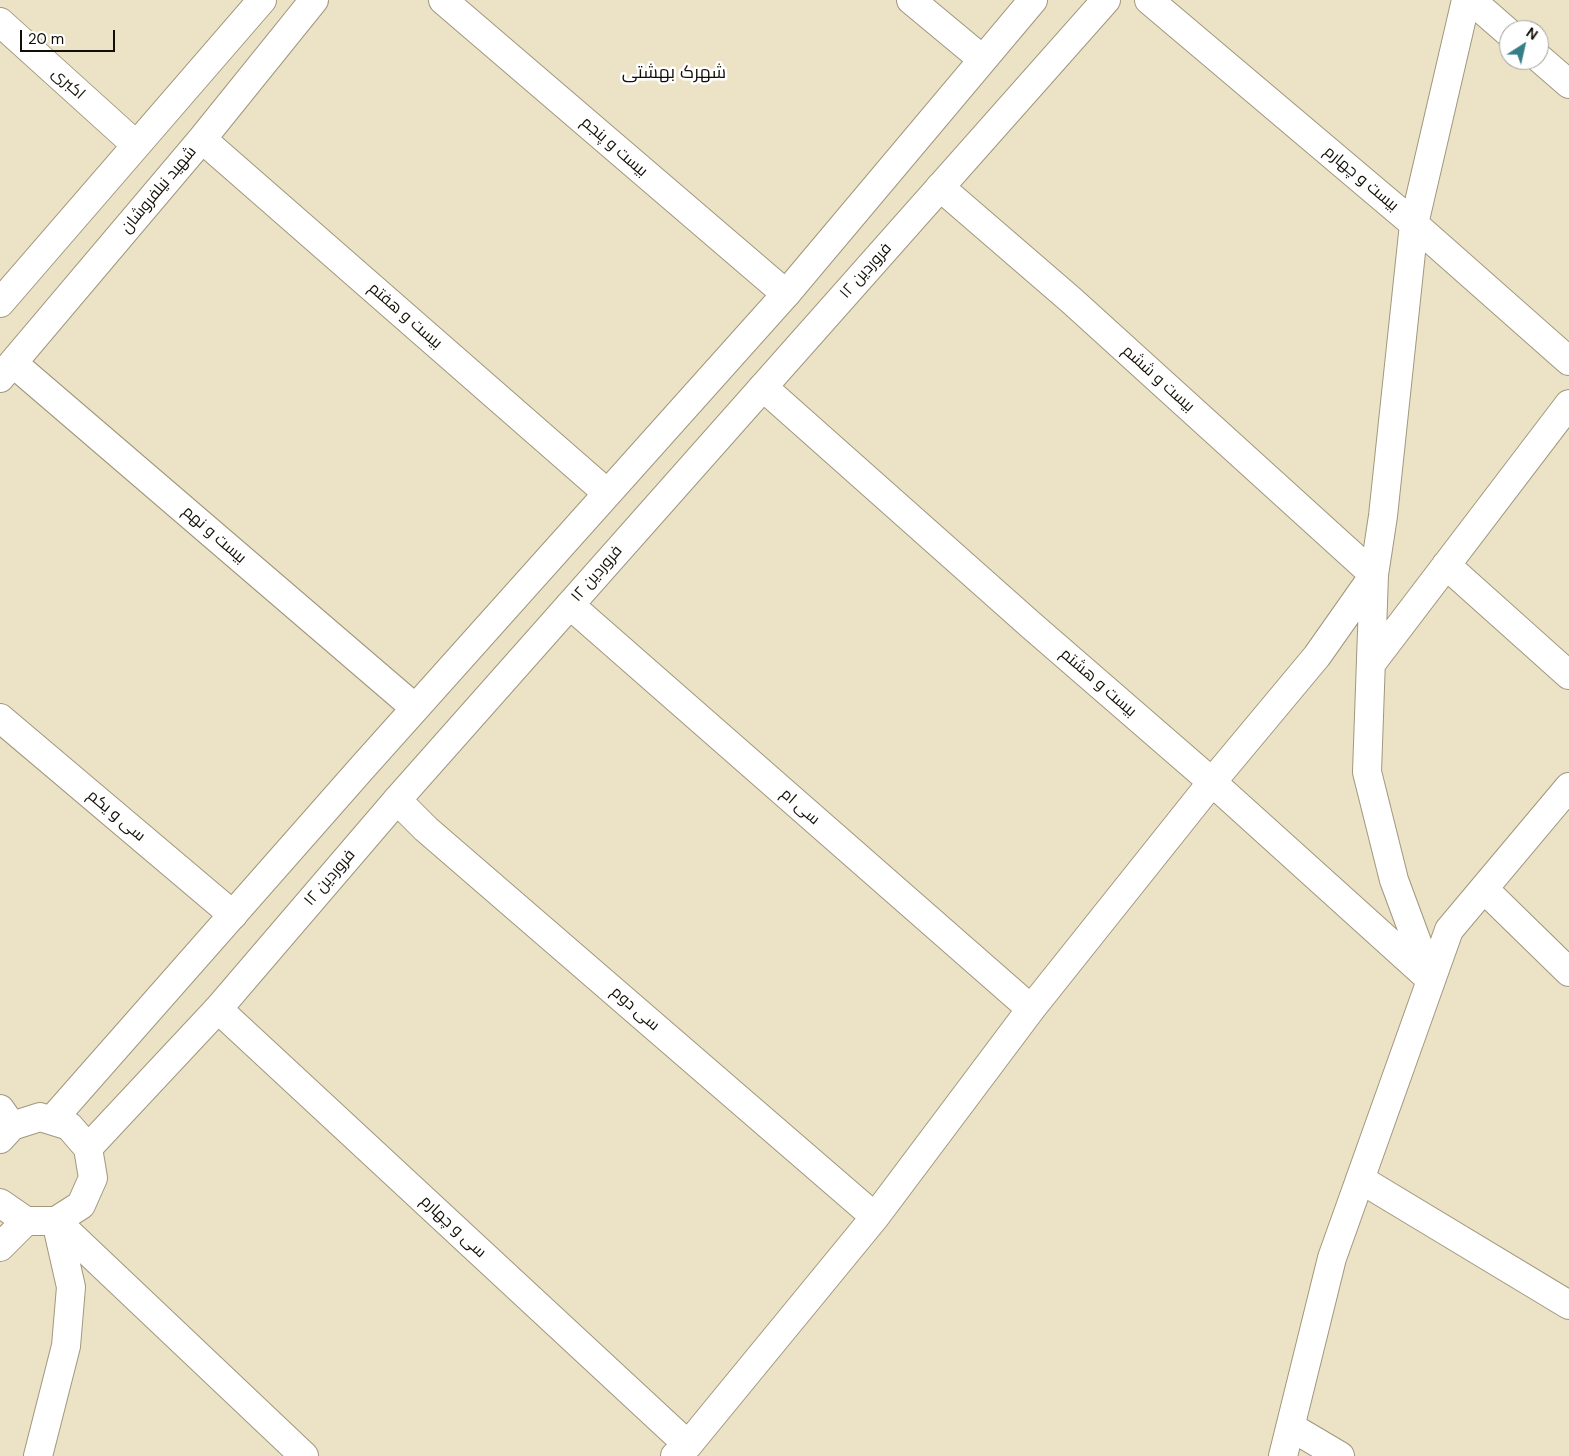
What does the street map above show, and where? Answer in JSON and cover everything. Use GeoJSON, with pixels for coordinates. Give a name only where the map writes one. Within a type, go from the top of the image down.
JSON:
{"type":"FeatureCollection","features":[{"type":"Feature","properties":{"kind":"street"},"geometry":{"type":"LineString","coordinates":[[0,303],[262,0]]}},
{"type":"Feature","properties":{"kind":"street","name":"شهید نیلفروشان"},"geometry":{"type":"LineString","coordinates":[[7,370],[202,139],[314,0]]}},
{"type":"Feature","properties":{"kind":"street","name":"بیست و پنجم"},"geometry":{"type":"LineString","coordinates":[[443,0],[786,294]]}},
{"type":"Feature","properties":{"kind":"street"},"geometry":{"type":"LineString","coordinates":[[912,0],[982,59]]}},
{"type":"Feature","properties":{"kind":"street"},"geometry":{"type":"LineString","coordinates":[[52,1120],[415,708],[786,294],[1033,0]]}},
{"type":"Feature","properties":{"kind":"street","name":"۱۲ فروردین"},"geometry":{"type":"LineString","coordinates":[[88,1148],[218,1009],[397,800],[1106,0]]}},
{"type":"Feature","properties":{"kind":"street","name":"بیست و چهارم"},"geometry":{"type":"LineString","coordinates":[[1149,0],[1414,224],[1569,361]]}},
{"type":"Feature","properties":{"kind":"street"},"geometry":{"type":"LineString","coordinates":[[1431,980],[1394,880],[1367,772],[1374,574],[1383,516],[1414,224],[1466,0]]}},
{"type":"Feature","properties":{"kind":"street"},"geometry":{"type":"LineString","coordinates":[[1471,0],[1499,24]]}},
{"type":"Feature","properties":{"kind":"street","name":"اکبری"},"geometry":{"type":"LineString","coordinates":[[0,22],[136,145]]}},
{"type":"Feature","properties":{"kind":"street"},"geometry":{"type":"LineString","coordinates":[[1549,67],[1569,84]]}},
{"type":"Feature","properties":{"kind":"street","name":"بیست و هفتم"},"geometry":{"type":"LineString","coordinates":[[202,139],[607,493]]}},
{"type":"Feature","properties":{"kind":"street","name":"بیست و ششم"},"geometry":{"type":"LineString","coordinates":[[940,188],[1071,300],[1374,574]]}},
{"type":"Feature","properties":{"kind":"street","name":"بیست و نهم"},"geometry":{"type":"LineString","coordinates":[[7,370],[415,708]]}},
{"type":"Feature","properties":{"kind":"street","name":"بیست و هشتم"},"geometry":{"type":"LineString","coordinates":[[763,387],[1032,626],[1212,782],[1431,980]]}},
{"type":"Feature","properties":{"kind":"street"},"geometry":{"type":"LineString","coordinates":[[1371,664],[1569,404]]}},
{"type":"Feature","properties":{"kind":"street"},"geometry":{"type":"LineString","coordinates":[[1446,565],[1569,675]]}},
{"type":"Feature","properties":{"kind":"street"},"geometry":{"type":"LineString","coordinates":[[681,1450],[875,1217],[1031,1009],[1212,782],[1317,656],[1374,574]]}},
{"type":"Feature","properties":{"kind":"street","name":"سی ام"},"geometry":{"type":"LineString","coordinates":[[570,605],[1031,1009]]}},
{"type":"Feature","properties":{"kind":"street","name":"سی و یکم"},"geometry":{"type":"LineString","coordinates":[[0,718],[233,915]]}},
{"type":"Feature","properties":{"kind":"street"},"geometry":{"type":"LineString","coordinates":[[1283,1456],[1332,1258],[1449,930],[1569,787]]}},
{"type":"Feature","properties":{"kind":"street","name":"سی دوم"},"geometry":{"type":"LineString","coordinates":[[397,800],[426,829],[875,1217]]}},
{"type":"Feature","properties":{"kind":"street"},"geometry":{"type":"LineString","coordinates":[[1484,888],[1569,972]]}},
{"type":"Feature","properties":{"kind":"street","name":"سی و چهارم"},"geometry":{"type":"LineString","coordinates":[[218,1009],[681,1450]]}},
{"type":"Feature","properties":{"kind":"street"},"geometry":{"type":"LineString","coordinates":[[0,1203],[26,1221],[56,1221],[81,1205],[93,1178],[88,1148],[68,1126],[40,1117],[4,1125]]}},
{"type":"Feature","properties":{"kind":"street"},"geometry":{"type":"LineString","coordinates":[[1360,1179],[1569,1304]]}},
{"type":"Feature","properties":{"kind":"street"},"geometry":{"type":"LineString","coordinates":[[0,1247],[26,1221]]}},
{"type":"Feature","properties":{"kind":"street"},"geometry":{"type":"LineString","coordinates":[[38,1456],[66,1346],[71,1287],[56,1221]]}},
{"type":"Feature","properties":{"kind":"street"},"geometry":{"type":"LineString","coordinates":[[56,1221],[304,1456]]}},
{"type":"Feature","properties":{"kind":"street"},"geometry":{"type":"LineString","coordinates":[[1291,1427],[1340,1456]]}},
{"type":"Feature","properties":{"kind":"district","name":"شهرک بهشتی"},"geometry":{"type":"Point","coordinates":[674,73]}}]}
